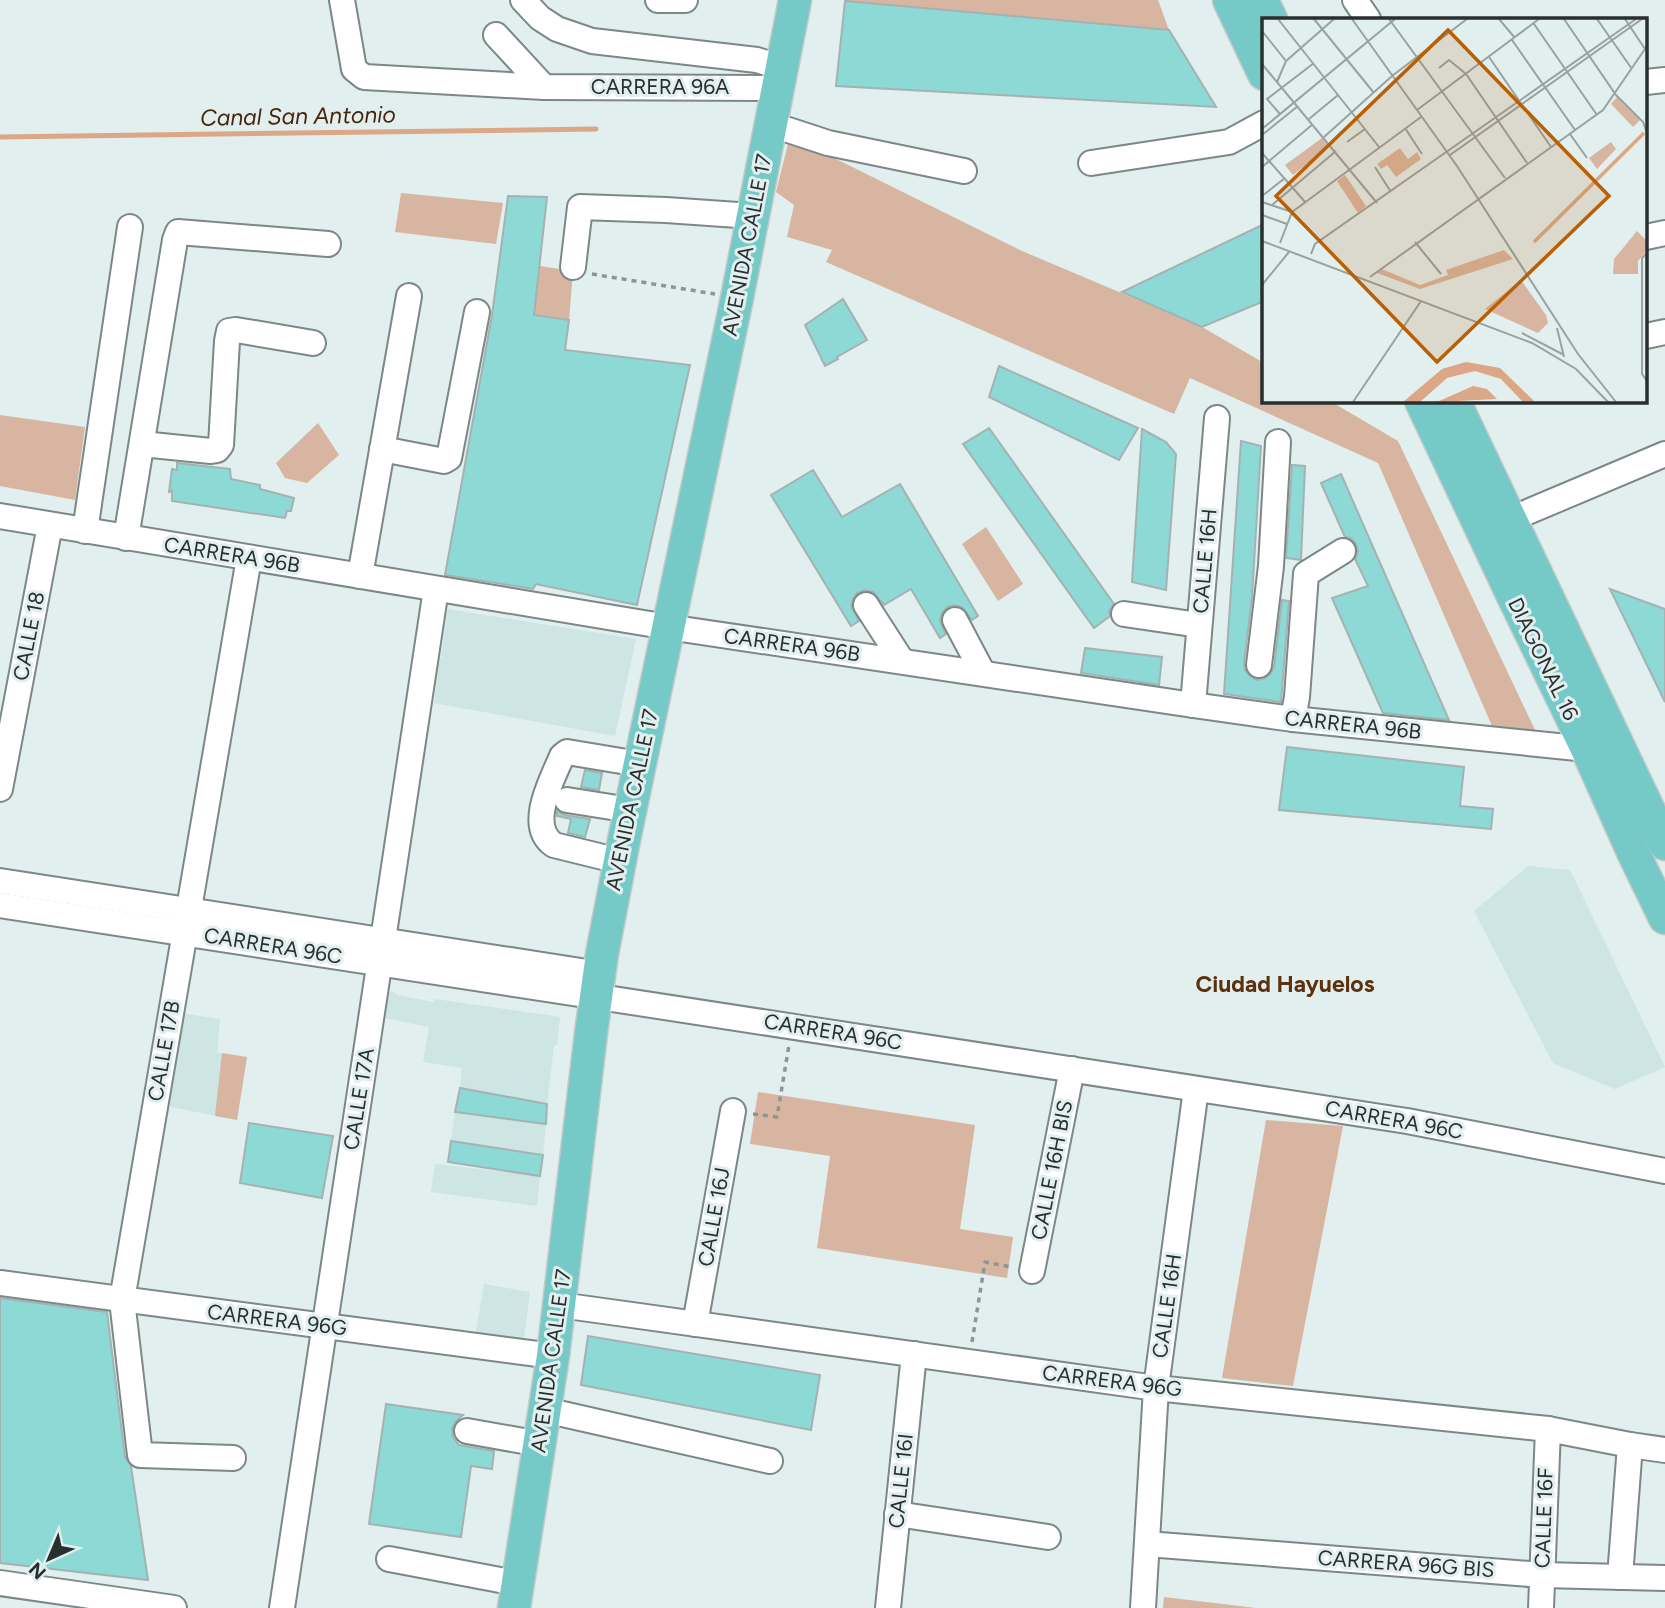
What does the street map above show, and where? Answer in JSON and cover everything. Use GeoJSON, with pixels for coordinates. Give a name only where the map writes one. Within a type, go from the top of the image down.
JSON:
{"type":"FeatureCollection","features":[{"type":"Feature","properties":{"kind":"main road","name":"AVENIDA CALLE 17"},"geometry":{"type":"LineString","coordinates":[[516,1597],[560,1305],[598,984],[639,764],[737,298],[795,0]]}},
{"type":"Feature","properties":{"kind":"main road"},"geometry":{"type":"LineString","coordinates":[[1229,0],[1262,70]]}},
{"type":"Feature","properties":{"kind":"main road"},"geometry":{"type":"LineString","coordinates":[[1262,0],[1271,18]]}},
{"type":"Feature","properties":{"kind":"main road","name":"DIAGONAL 16"},"geometry":{"type":"LineString","coordinates":[[1421,402],[1665,918]]}},
{"type":"Feature","properties":{"kind":"main road","name":"DIAGONAL 16"},"geometry":{"type":"LineString","coordinates":[[1454,402],[1665,844]]}},
{"type":"Feature","properties":{"kind":"street","name":"CARRERA 96A"},"geometry":{"type":"LineString","coordinates":[[342,0],[354,69],[364,77],[544,87],[779,78]]}},
{"type":"Feature","properties":{"kind":"street"},"geometry":{"type":"LineString","coordinates":[[523,0],[540,18],[557,29],[592,41],[757,60],[779,78]]}},
{"type":"Feature","properties":{"kind":"street"},"geometry":{"type":"LineString","coordinates":[[658,0],[685,0]]}},
{"type":"Feature","properties":{"kind":"street"},"geometry":{"type":"LineString","coordinates":[[1355,0],[1367,18]]}},
{"type":"Feature","properties":{"kind":"street"},"geometry":{"type":"LineString","coordinates":[[496,35],[544,87]]}},
{"type":"Feature","properties":{"kind":"street"},"geometry":{"type":"LineString","coordinates":[[770,124],[828,143],[964,171]]}},
{"type":"Feature","properties":{"kind":"street"},"geometry":{"type":"LineString","coordinates":[[1091,163],[1229,142],[1262,124]]}},
{"type":"Feature","properties":{"kind":"street"},"geometry":{"type":"LineString","coordinates":[[573,267],[580,207],[752,216]]}},
{"type":"Feature","properties":{"kind":"street"},"geometry":{"type":"LineString","coordinates":[[85,531],[130,227]]}},
{"type":"Feature","properties":{"kind":"street"},"geometry":{"type":"LineString","coordinates":[[126,538],[178,232],[328,244]]}},
{"type":"Feature","properties":{"kind":"street"},"geometry":{"type":"LineString","coordinates":[[360,576],[409,296]]}},
{"type":"Feature","properties":{"kind":"street"},"geometry":{"type":"LineString","coordinates":[[382,449],[444,461],[449,458],[477,312]]}},
{"type":"Feature","properties":{"kind":"street"},"geometry":{"type":"LineString","coordinates":[[142,444],[211,451],[217,450],[221,445],[226,341],[229,331],[313,343]]}},
{"type":"Feature","properties":{"kind":"street","name":"CALLE 16H"},"geometry":{"type":"LineString","coordinates":[[1193,705],[1217,418]]}},
{"type":"Feature","properties":{"kind":"street"},"geometry":{"type":"LineString","coordinates":[[1259,665],[1271,566],[1278,442]]}},
{"type":"Feature","properties":{"kind":"street"},"geometry":{"type":"LineString","coordinates":[[1511,519],[1665,454]]}},
{"type":"Feature","properties":{"kind":"street","name":"CARRERA 96B"},"geometry":{"type":"LineString","coordinates":[[0,516],[668,628],[1293,719],[1587,749]]}},
{"type":"Feature","properties":{"kind":"street","name":"CALLE 18"},"geometry":{"type":"LineString","coordinates":[[0,789],[51,525]]}},
{"type":"Feature","properties":{"kind":"street"},"geometry":{"type":"LineString","coordinates":[[1271,566],[1306,574],[1343,551]]}},
{"type":"Feature","properties":{"kind":"street","name":"CALLE 17B"},"geometry":{"type":"LineString","coordinates":[[233,1458],[140,1455],[122,1300],[248,558]]}},
{"type":"Feature","properties":{"kind":"street"},"geometry":{"type":"LineString","coordinates":[[1293,719],[1306,574]]}},
{"type":"Feature","properties":{"kind":"street","name":"CALLE 17A"},"geometry":{"type":"LineString","coordinates":[[282,1608],[436,589]]}},
{"type":"Feature","properties":{"kind":"street"},"geometry":{"type":"LineString","coordinates":[[866,606],[902,661]]}},
{"type":"Feature","properties":{"kind":"street"},"geometry":{"type":"LineString","coordinates":[[1124,614],[1199,625]]}},
{"type":"Feature","properties":{"kind":"street"},"geometry":{"type":"LineString","coordinates":[[955,620],[983,673]]}},
{"type":"Feature","properties":{"kind":"street"},"geometry":{"type":"LineString","coordinates":[[620,861],[554,845],[543,834],[541,822],[554,798],[562,756],[566,752],[639,764]]}},
{"type":"Feature","properties":{"kind":"street"},"geometry":{"type":"LineString","coordinates":[[554,798],[630,810]]}},
{"type":"Feature","properties":{"kind":"street","name":"CARRERA 96C"},"geometry":{"type":"LineString","coordinates":[[0,881],[186,921],[598,984],[792,1026],[1406,1121],[1665,1171]]}},
{"type":"Feature","properties":{"kind":"street","name":"CARRERA 96C"},"geometry":{"type":"LineString","coordinates":[[0,905],[186,921]]}},
{"type":"Feature","properties":{"kind":"street","name":"CALLE 16H BIS"},"geometry":{"type":"LineString","coordinates":[[1032,1271],[1072,1069]]}},
{"type":"Feature","properties":{"kind":"street","name":"CALLE 16H"},"geometry":{"type":"LineString","coordinates":[[1143,1608],[1156,1388],[1196,1088]]}},
{"type":"Feature","properties":{"kind":"street","name":"CALLE 16J"},"geometry":{"type":"LineString","coordinates":[[695,1324],[733,1111]]}},
{"type":"Feature","properties":{"kind":"street","name":"CARRERA 96G"},"geometry":{"type":"LineString","coordinates":[[0,1283],[553,1356]]}},
{"type":"Feature","properties":{"kind":"street","name":"CARRERA 96G"},"geometry":{"type":"LineString","coordinates":[[560,1305],[1156,1388],[1548,1429],[1665,1450]]}},
{"type":"Feature","properties":{"kind":"street","name":"CALLE 16I"},"geometry":{"type":"LineString","coordinates":[[888,1608],[914,1354]]}},
{"type":"Feature","properties":{"kind":"street"},"geometry":{"type":"LineString","coordinates":[[545,1409],[770,1461]]}},
{"type":"Feature","properties":{"kind":"street","name":"CALLE 16F"},"geometry":{"type":"LineString","coordinates":[[1541,1608],[1548,1429]]}},
{"type":"Feature","properties":{"kind":"street"},"geometry":{"type":"LineString","coordinates":[[467,1430],[540,1444]]}},
{"type":"Feature","properties":{"kind":"street"},"geometry":{"type":"LineString","coordinates":[[1620,1577],[1630,1445]]}},
{"type":"Feature","properties":{"kind":"street"},"geometry":{"type":"LineString","coordinates":[[897,1514],[1048,1537]]}},
{"type":"Feature","properties":{"kind":"street","name":"CARRERA 96G BIS"},"geometry":{"type":"LineString","coordinates":[[1147,1544],[1542,1575],[1665,1578]]}},
{"type":"Feature","properties":{"kind":"street"},"geometry":{"type":"LineString","coordinates":[[389,1559],[500,1580],[516,1597]]}},
{"type":"Feature","properties":{"kind":"street"},"geometry":{"type":"LineString","coordinates":[[0,1583],[174,1608]]}},
{"type":"Feature","properties":{"kind":"path"},"geometry":{"type":"LineString","coordinates":[[573,267],[581,272],[719,295]]}},
{"type":"Feature","properties":{"kind":"path"},"geometry":{"type":"LineString","coordinates":[[733,1111],[777,1117],[792,1026]]}},
{"type":"Feature","properties":{"kind":"path"},"geometry":{"type":"LineString","coordinates":[[969,1362],[985,1262],[1032,1271]]}},
{"type":"Feature","properties":{"kind":"shaded area"},"geometry":{"type":"Polygon","coordinates":[[[1158,0],[1169,30],[845,1],[1158,0]]]}},
{"type":"Feature","properties":{"kind":"shaded area"},"geometry":{"type":"Polygon","coordinates":[[[788,144],[828,155],[1022,251],[1202,327],[1262,362],[1262,402],[1332,402],[1398,441],[1535,730],[1492,726],[1378,463],[1190,378],[1174,414],[826,262],[832,250],[787,237],[794,205],[776,192],[788,144]]]}},
{"type":"Feature","properties":{"kind":"shaded area"},"geometry":{"type":"Polygon","coordinates":[[[401,193],[503,203],[496,244],[395,232],[401,193]]]}},
{"type":"Feature","properties":{"kind":"shaded area"},"geometry":{"type":"Polygon","coordinates":[[[540,266],[573,271],[569,320],[534,315],[540,266]]]}},
{"type":"Feature","properties":{"kind":"shaded area"},"geometry":{"type":"Polygon","coordinates":[[[0,415],[85,427],[75,500],[0,486],[0,415]]]}},
{"type":"Feature","properties":{"kind":"shaded area"},"geometry":{"type":"Polygon","coordinates":[[[318,423],[339,455],[307,483],[285,478],[276,463],[318,423]]]}},
{"type":"Feature","properties":{"kind":"shaded area"},"geometry":{"type":"Polygon","coordinates":[[[986,527],[1023,584],[998,601],[962,544],[986,527]]]}},
{"type":"Feature","properties":{"kind":"shaded area"},"geometry":{"type":"Polygon","coordinates":[[[448,609],[636,639],[615,736],[434,703],[440,658],[445,658],[441,657],[448,609]]]}},
{"type":"Feature","properties":{"kind":"shaded area"},"geometry":{"type":"Polygon","coordinates":[[[1528,866],[1570,870],[1665,1067],[1615,1089],[1553,1063],[1474,911],[1528,866]]]}},
{"type":"Feature","properties":{"kind":"shaded area"},"geometry":{"type":"Polygon","coordinates":[[[392,991],[397,995],[434,1002],[435,999],[560,1017],[547,1104],[460,1088],[462,1068],[423,1062],[429,1027],[385,1018],[385,1014],[379,1013],[381,1000],[387,999],[392,991]]]}},
{"type":"Feature","properties":{"kind":"shaded area"},"geometry":{"type":"Polygon","coordinates":[[[180,1013],[220,1019],[217,1053],[247,1057],[237,1120],[166,1106],[180,1013]]]}},
{"type":"Feature","properties":{"kind":"shaded area"},"geometry":{"type":"Polygon","coordinates":[[[222,1053],[247,1057],[237,1120],[215,1116],[222,1053]]]}},
{"type":"Feature","properties":{"kind":"shaded area"},"geometry":{"type":"Polygon","coordinates":[[[758,1092],[975,1125],[960,1229],[1013,1237],[1007,1278],[817,1248],[830,1156],[750,1144],[758,1092]]]}},
{"type":"Feature","properties":{"kind":"shaded area"},"geometry":{"type":"Polygon","coordinates":[[[455,1112],[546,1124],[543,1155],[451,1141],[455,1112]]]}},
{"type":"Feature","properties":{"kind":"shaded area"},"geometry":{"type":"Polygon","coordinates":[[[1266,1120],[1343,1126],[1293,1386],[1222,1378],[1266,1120]]]}},
{"type":"Feature","properties":{"kind":"shaded area"},"geometry":{"type":"Polygon","coordinates":[[[435,1164],[540,1176],[537,1206],[431,1192],[435,1164]]]}},
{"type":"Feature","properties":{"kind":"shaded area"},"geometry":{"type":"Polygon","coordinates":[[[484,1284],[530,1292],[523,1345],[475,1337],[484,1284]]]}},
{"type":"Feature","properties":{"kind":"shaded area"},"geometry":{"type":"Polygon","coordinates":[[[1164,1597],[1256,1608],[1163,1608],[1164,1597]]]}},
{"type":"Feature","properties":{"kind":"building"},"geometry":{"type":"Polygon","coordinates":[[[845,1],[1169,30],[1216,107],[836,86],[845,1]]]}},
{"type":"Feature","properties":{"kind":"building"},"geometry":{"type":"Polygon","coordinates":[[[508,196],[547,197],[534,315],[569,320],[565,350],[690,365],[637,605],[536,584],[533,589],[445,575],[492,315],[508,196]]]}},
{"type":"Feature","properties":{"kind":"building"},"geometry":{"type":"Polygon","coordinates":[[[1262,225],[1262,302],[1202,327],[1122,292],[1262,225]]]}},
{"type":"Feature","properties":{"kind":"building"},"geometry":{"type":"Polygon","coordinates":[[[843,299],[867,340],[825,366],[805,325],[843,299]]]}},
{"type":"Feature","properties":{"kind":"building"},"geometry":{"type":"Polygon","coordinates":[[[999,366],[1138,428],[1119,460],[989,397],[999,366]]]}},
{"type":"Feature","properties":{"kind":"building"},"geometry":{"type":"Polygon","coordinates":[[[989,428],[1114,604],[1109,611],[1110,616],[1094,628],[963,444],[989,428]]]}},
{"type":"Feature","properties":{"kind":"building"},"geometry":{"type":"Polygon","coordinates":[[[1142,429],[1166,442],[1176,454],[1166,590],[1132,582],[1142,429]]]}},
{"type":"Feature","properties":{"kind":"building"},"geometry":{"type":"Polygon","coordinates":[[[1241,441],[1261,446],[1245,670],[1257,680],[1271,673],[1282,600],[1289,601],[1281,702],[1224,694],[1241,441]]]}},
{"type":"Feature","properties":{"kind":"building"},"geometry":{"type":"Polygon","coordinates":[[[177,463],[230,469],[231,479],[260,485],[260,489],[294,498],[291,511],[287,511],[285,518],[172,501],[172,491],[169,492],[172,469],[177,470],[177,463]]]}},
{"type":"Feature","properties":{"kind":"building"},"geometry":{"type":"Polygon","coordinates":[[[1292,465],[1305,466],[1301,560],[1286,558],[1292,465]]]}},
{"type":"Feature","properties":{"kind":"building"},"geometry":{"type":"Polygon","coordinates":[[[813,470],[842,517],[900,484],[978,616],[972,620],[962,607],[947,607],[940,619],[946,634],[940,638],[911,589],[884,605],[873,592],[865,590],[857,593],[853,599],[851,606],[859,621],[851,626],[771,495],[813,470]]]}},
{"type":"Feature","properties":{"kind":"building"},"geometry":{"type":"Polygon","coordinates":[[[1341,474],[1449,720],[1383,713],[1332,598],[1368,586],[1355,559],[1358,551],[1356,544],[1351,538],[1345,537],[1321,483],[1341,474]]]}},
{"type":"Feature","properties":{"kind":"building"},"geometry":{"type":"Polygon","coordinates":[[[1610,589],[1665,609],[1665,702],[1610,589]]]}},
{"type":"Feature","properties":{"kind":"building"},"geometry":{"type":"Polygon","coordinates":[[[1085,648],[1162,657],[1159,685],[1081,673],[1085,648]]]}},
{"type":"Feature","properties":{"kind":"building"},"geometry":{"type":"Polygon","coordinates":[[[1287,747],[1464,767],[1460,806],[1493,809],[1491,829],[1279,810],[1287,747]]]}},
{"type":"Feature","properties":{"kind":"building"},"geometry":{"type":"Polygon","coordinates":[[[585,770],[602,773],[599,790],[581,787],[585,770]]]}},
{"type":"Feature","properties":{"kind":"building"},"geometry":{"type":"Polygon","coordinates":[[[557,811],[590,819],[585,837],[568,833],[571,819],[557,816],[557,811]]]}},
{"type":"Feature","properties":{"kind":"building"},"geometry":{"type":"Polygon","coordinates":[[[460,1088],[547,1104],[546,1124],[455,1112],[460,1088]]]}},
{"type":"Feature","properties":{"kind":"building"},"geometry":{"type":"Polygon","coordinates":[[[249,1123],[333,1136],[322,1198],[240,1183],[249,1123]]]}},
{"type":"Feature","properties":{"kind":"building"},"geometry":{"type":"Polygon","coordinates":[[[451,1141],[543,1155],[540,1176],[448,1162],[451,1141]]]}},
{"type":"Feature","properties":{"kind":"building"},"geometry":{"type":"Polygon","coordinates":[[[0,1298],[107,1312],[125,1457],[131,1466],[148,1580],[0,1563],[0,1298]]]}},
{"type":"Feature","properties":{"kind":"building"},"geometry":{"type":"Polygon","coordinates":[[[588,1336],[820,1375],[811,1430],[581,1385],[588,1336]]]}},
{"type":"Feature","properties":{"kind":"building"},"geometry":{"type":"Polygon","coordinates":[[[386,1404],[463,1415],[452,1429],[453,1437],[459,1445],[494,1451],[492,1469],[471,1466],[461,1537],[369,1524],[386,1404]]]}},
{"type":"Feature","properties":{"kind":"waterway","name":"Canal San Antonio"},"geometry":{"type":"LineString","coordinates":[[0,137],[596,129]]}},
{"type":"Feature","properties":{"kind":"district","name":"Ciudad Hayuelos"},"geometry":{"type":"Point","coordinates":[1285,984]}}]}
